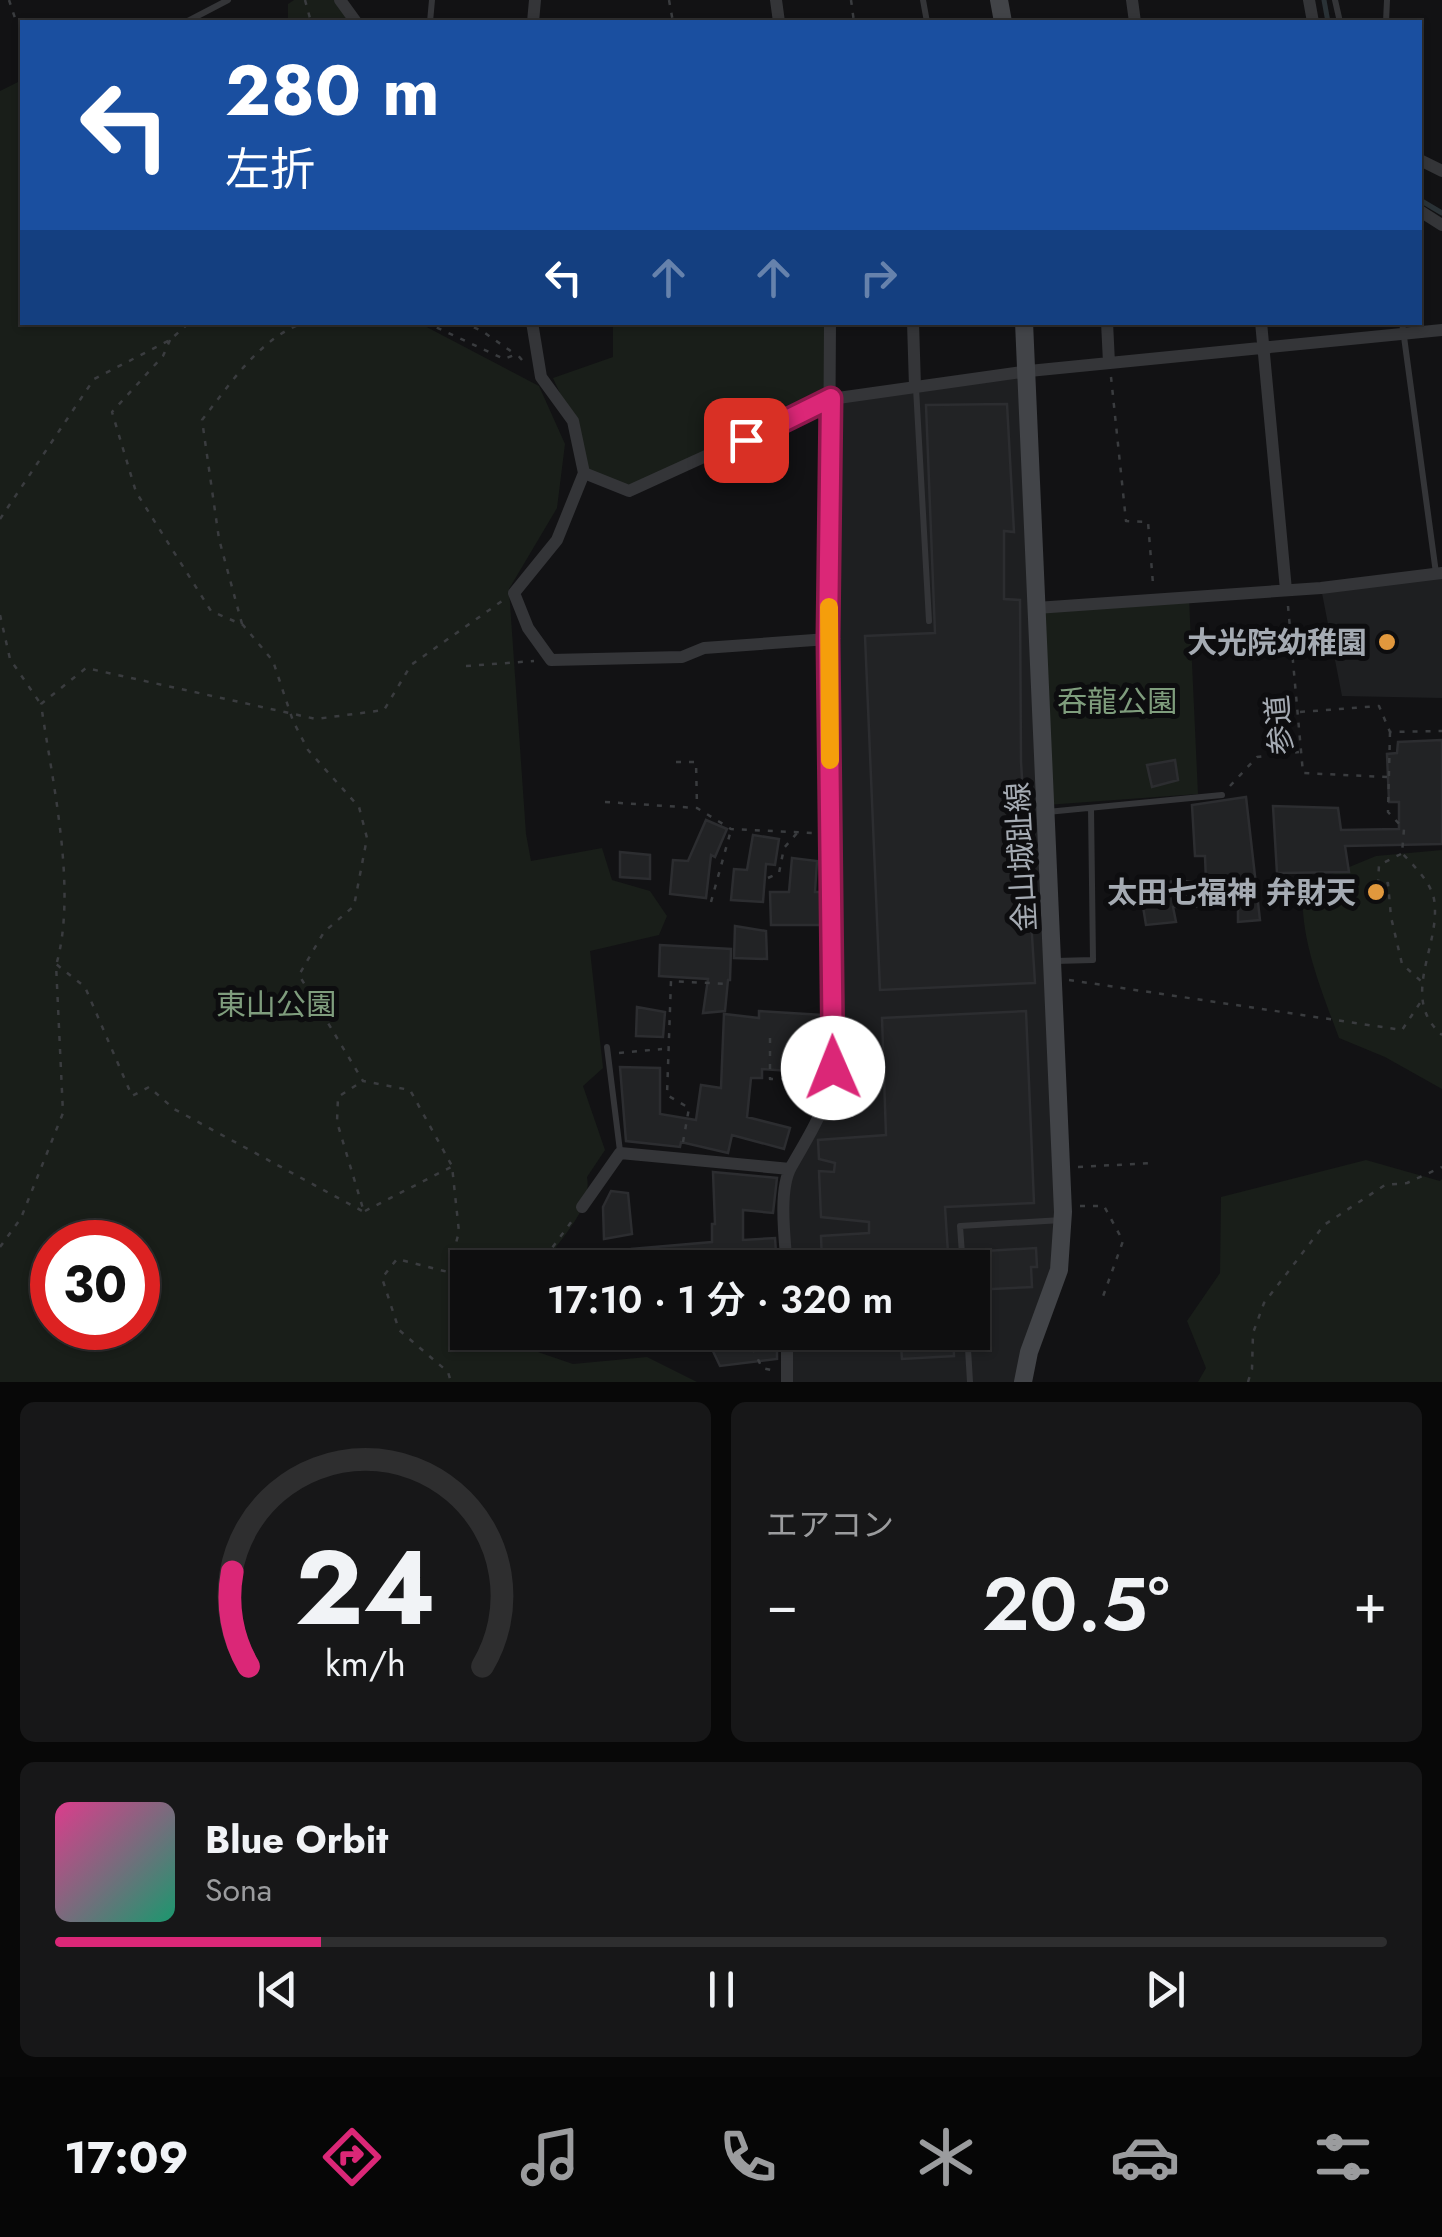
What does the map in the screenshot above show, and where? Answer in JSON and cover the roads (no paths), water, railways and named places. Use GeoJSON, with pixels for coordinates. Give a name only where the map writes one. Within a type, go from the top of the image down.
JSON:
{"type":"FeatureCollection","features":[{"type":"Feature","properties":{"kind":"main road","name":"金山城趾線"},"geometry":{"type":"LineString","coordinates":[[1023,1382],[1029,1352],[1059,1270],[1063,1213],[1024,325]]}},
{"type":"Feature","properties":{"kind":"street"},"geometry":{"type":"LineString","coordinates":[[532,325],[540,377],[573,422],[584,473],[556,540],[514,593],[528,628],[552,660],[682,657],[704,648],[828,639]]}},
{"type":"Feature","properties":{"kind":"street"},"geometry":{"type":"LineString","coordinates":[[785,1250],[784,1214],[790,1169],[800,1158],[826,1107],[830,1081],[830,325]]}},
{"type":"Feature","properties":{"kind":"street"},"geometry":{"type":"LineString","coordinates":[[913,325],[916,386]]}},
{"type":"Feature","properties":{"kind":"street"},"geometry":{"type":"LineString","coordinates":[[1107,325],[1109,362]]}},
{"type":"Feature","properties":{"kind":"street"},"geometry":{"type":"LineString","coordinates":[[1261,325],[1286,590]]}},
{"type":"Feature","properties":{"kind":"street"},"geometry":{"type":"LineString","coordinates":[[584,473],[630,491],[831,398],[1026,371],[1264,348],[1403,328],[1442,330]]}},
{"type":"Feature","properties":{"kind":"street"},"geometry":{"type":"LineString","coordinates":[[1036,608],[1286,590],[1439,574]]}},
{"type":"Feature","properties":{"kind":"street"},"geometry":{"type":"LineString","coordinates":[[582,1207],[620,1153],[790,1169]]}},
{"type":"Feature","properties":{"kind":"street"},"geometry":{"type":"LineString","coordinates":[[787,1350],[787,1379]]}},
{"type":"Feature","properties":{"kind":"lane"},"geometry":{"type":"LineString","coordinates":[[190,20],[228,0]]}},
{"type":"Feature","properties":{"kind":"lane"},"geometry":{"type":"LineString","coordinates":[[1403,328],[1439,574]]}},
{"type":"Feature","properties":{"kind":"lane"},"geometry":{"type":"LineString","coordinates":[[916,386],[929,621]]}},
{"type":"Feature","properties":{"kind":"lane"},"geometry":{"type":"LineString","coordinates":[[1046,812],[1222,794]]}},
{"type":"Feature","properties":{"kind":"lane"},"geometry":{"type":"LineString","coordinates":[[1054,969],[1093,960],[1092,808]]}},
{"type":"Feature","properties":{"kind":"lane"},"geometry":{"type":"LineString","coordinates":[[607,1050],[620,1153]]}},
{"type":"Feature","properties":{"kind":"lane"},"geometry":{"type":"LineString","coordinates":[[961,1250],[960,1226],[1063,1213]]}},
{"type":"Feature","properties":{"kind":"lane"},"geometry":{"type":"LineString","coordinates":[[968,1350],[970,1382]]}},
{"type":"Feature","properties":{"kind":"waterway"},"geometry":{"type":"LineString","coordinates":[[1324,0],[1328,20]]}},
{"type":"Feature","properties":{"kind":"waterway"},"geometry":{"type":"LineString","coordinates":[[1422,201],[1442,213]]}},
{"type":"Feature","properties":{"kind":"place","name":"大光院幼稚園"},"geometry":{"type":"Point","coordinates":[1387,642]}},
{"type":"Feature","properties":{"kind":"place","name":"太田七福神 弁財天"},"geometry":{"type":"Point","coordinates":[1376,892]}},
{"type":"Feature","properties":{"kind":"park label","name":"呑龍公園"},"geometry":{"type":"Point","coordinates":[1117,701]}},
{"type":"Feature","properties":{"kind":"park label","name":"東山公園"},"geometry":{"type":"Point","coordinates":[276,1004]}}]}
